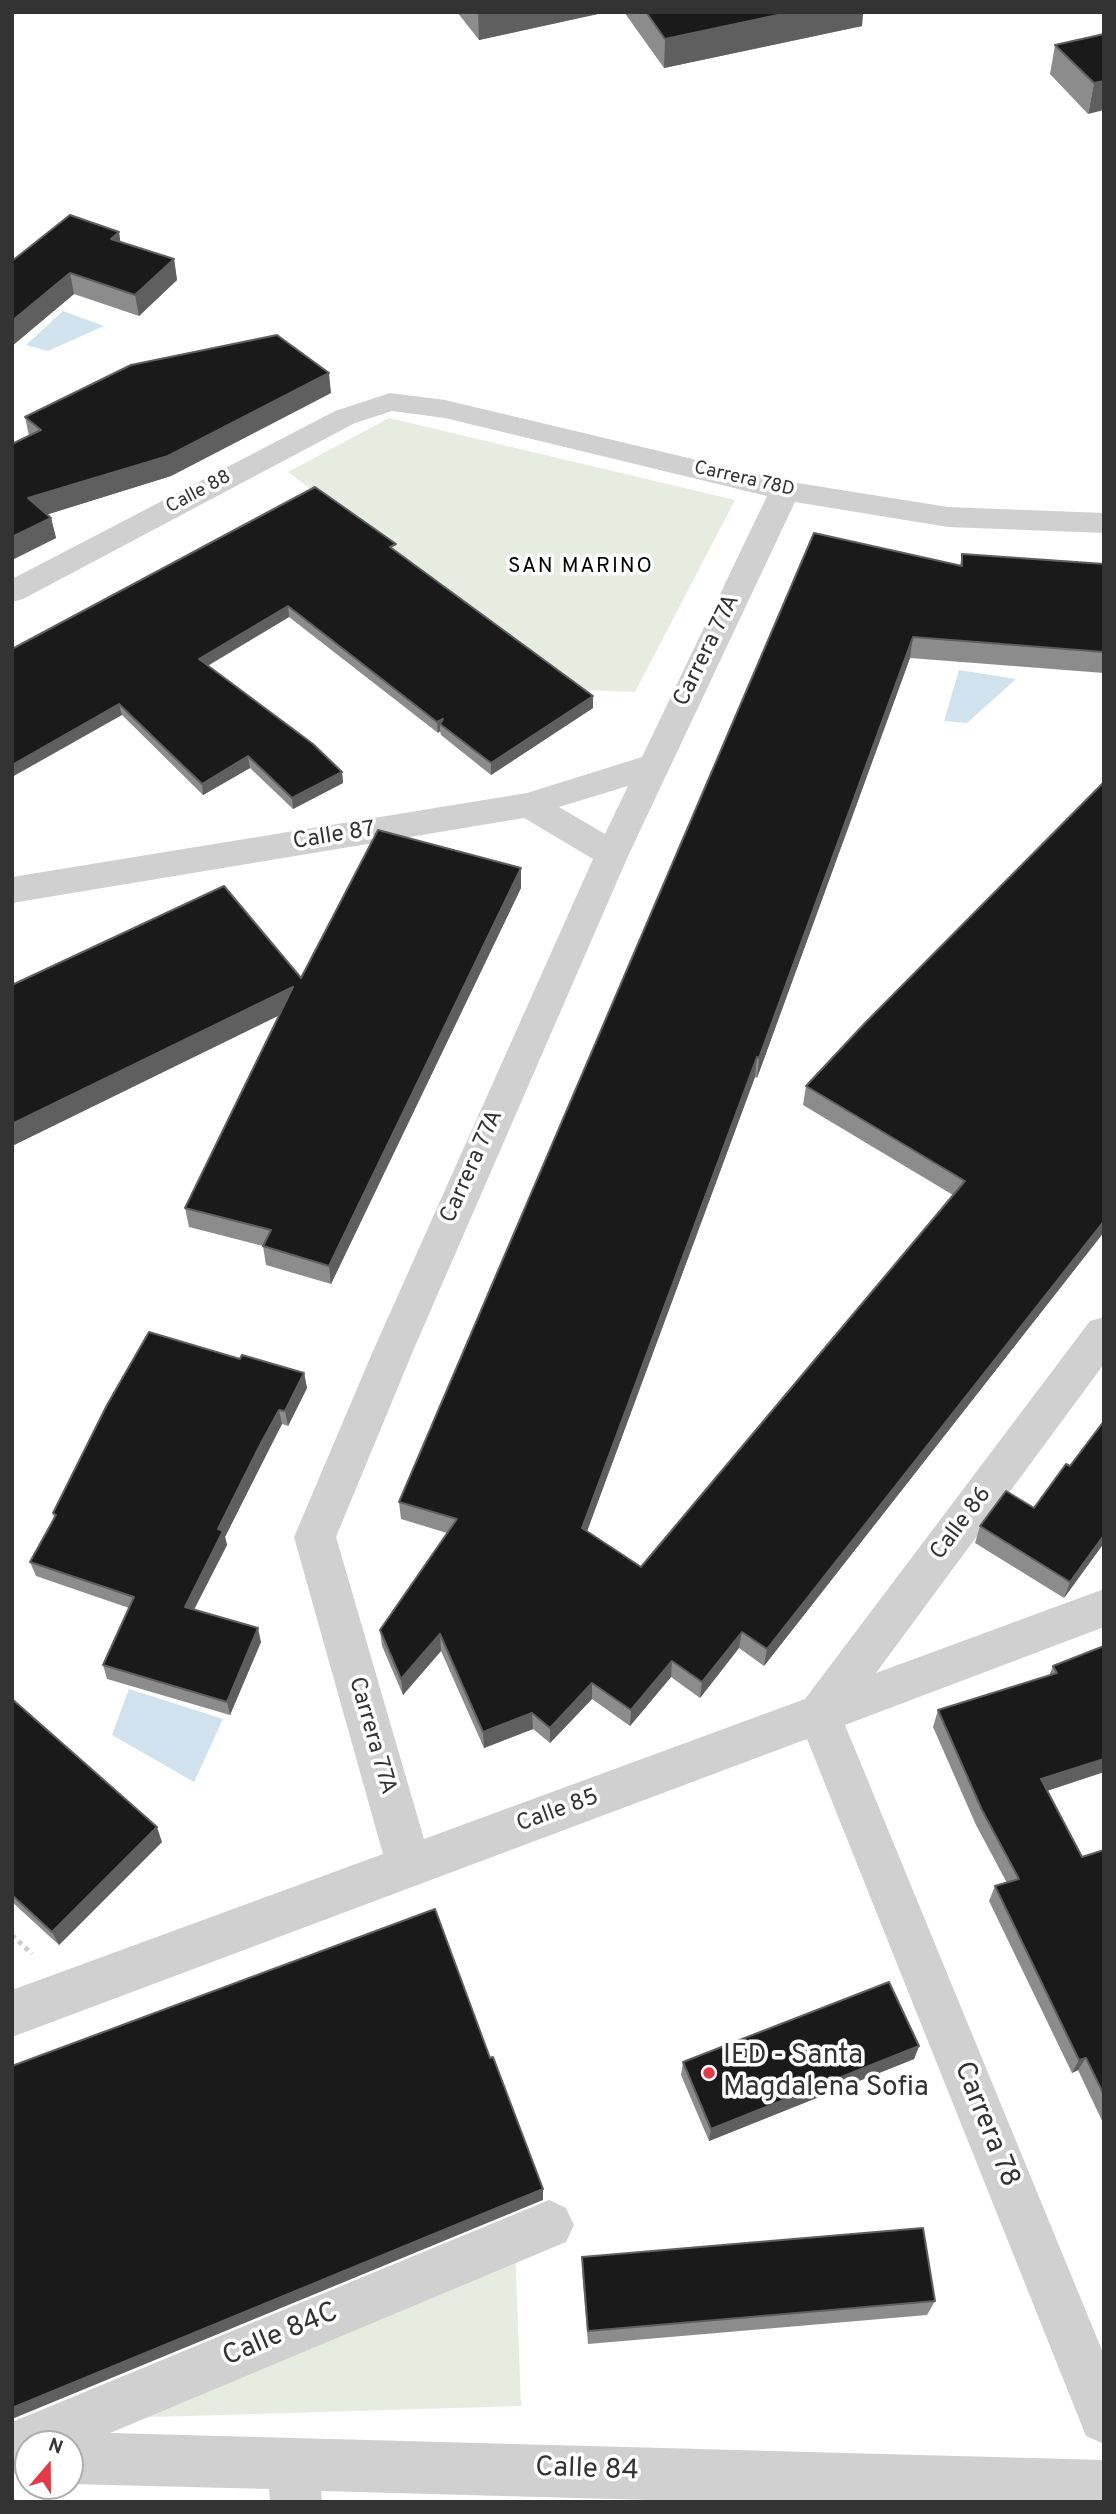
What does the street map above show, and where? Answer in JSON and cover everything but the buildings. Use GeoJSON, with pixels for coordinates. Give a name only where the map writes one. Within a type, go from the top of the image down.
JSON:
{"type":"FeatureCollection","features":[{"type":"Feature","properties":{"kind":"street","name":"Carrera 78D"},"geometry":{"type":"LineString","coordinates":[[390,402],[445,409],[785,491],[948,517],[1104,523]]}},
{"type":"Feature","properties":{"kind":"street","name":"Calle 88"},"geometry":{"type":"LineString","coordinates":[[12,593],[345,417],[390,402]]}},
{"type":"Feature","properties":{"kind":"street","name":"Carrera 77A"},"geometry":{"type":"LineString","coordinates":[[409,1867],[314,1537],[393,1350],[612,854],[785,491]]}},
{"type":"Feature","properties":{"kind":"street","name":"Calle 87"},"geometry":{"type":"LineString","coordinates":[[12,890],[529,805],[652,766]]}},
{"type":"Feature","properties":{"kind":"street"},"geometry":{"type":"LineString","coordinates":[[529,805],[612,854]]}},
{"type":"Feature","properties":{"kind":"street","name":"Calle 86"},"geometry":{"type":"LineString","coordinates":[[819,1714],[1104,1333]]}},
{"type":"Feature","properties":{"kind":"street","name":"Calle 85"},"geometry":{"type":"LineString","coordinates":[[12,2014],[1104,1608]]}},
{"type":"Feature","properties":{"kind":"street","name":"Carrera 78"},"geometry":{"type":"LineString","coordinates":[[819,1714],[1104,2418]]}},
{"type":"Feature","properties":{"kind":"street","name":"Calle 84C"},"geometry":{"type":"LineString","coordinates":[[12,2448],[549,2225]]}},
{"type":"Feature","properties":{"kind":"street","name":"Calle 84"},"geometry":{"type":"LineString","coordinates":[[84,2460],[295,2483],[1104,2486]]}},
{"type":"Feature","properties":{"kind":"shaded area"},"geometry":{"type":"Polygon","coordinates":[[[389,418],[735,500],[635,692],[579,690],[288,472],[389,418]]]}},
{"type":"Feature","properties":{"kind":"shaded area"},"geometry":{"type":"Polygon","coordinates":[[[515,2247],[521,2406],[120,2418],[515,2247]]]}},
{"type":"Feature","properties":{"kind":"water"},"geometry":{"type":"Polygon","coordinates":[[[63,311],[104,326],[48,351],[26,345],[63,311]]]}},
{"type":"Feature","properties":{"kind":"water"},"geometry":{"type":"Polygon","coordinates":[[[959,670],[1016,679],[967,723],[944,721],[959,670]]]}},
{"type":"Feature","properties":{"kind":"water"},"geometry":{"type":"Polygon","coordinates":[[[129,1689],[223,1719],[194,1782],[112,1735],[129,1689]]]}},
{"type":"Feature","properties":{"kind":"place","name":"IED - Santa Magdalena Sofia"},"geometry":{"type":"Point","coordinates":[709,2073]}},
{"type":"Feature","properties":{"kind":"district","name":"SAN MARINO"},"geometry":{"type":"Point","coordinates":[581,568]}}]}
